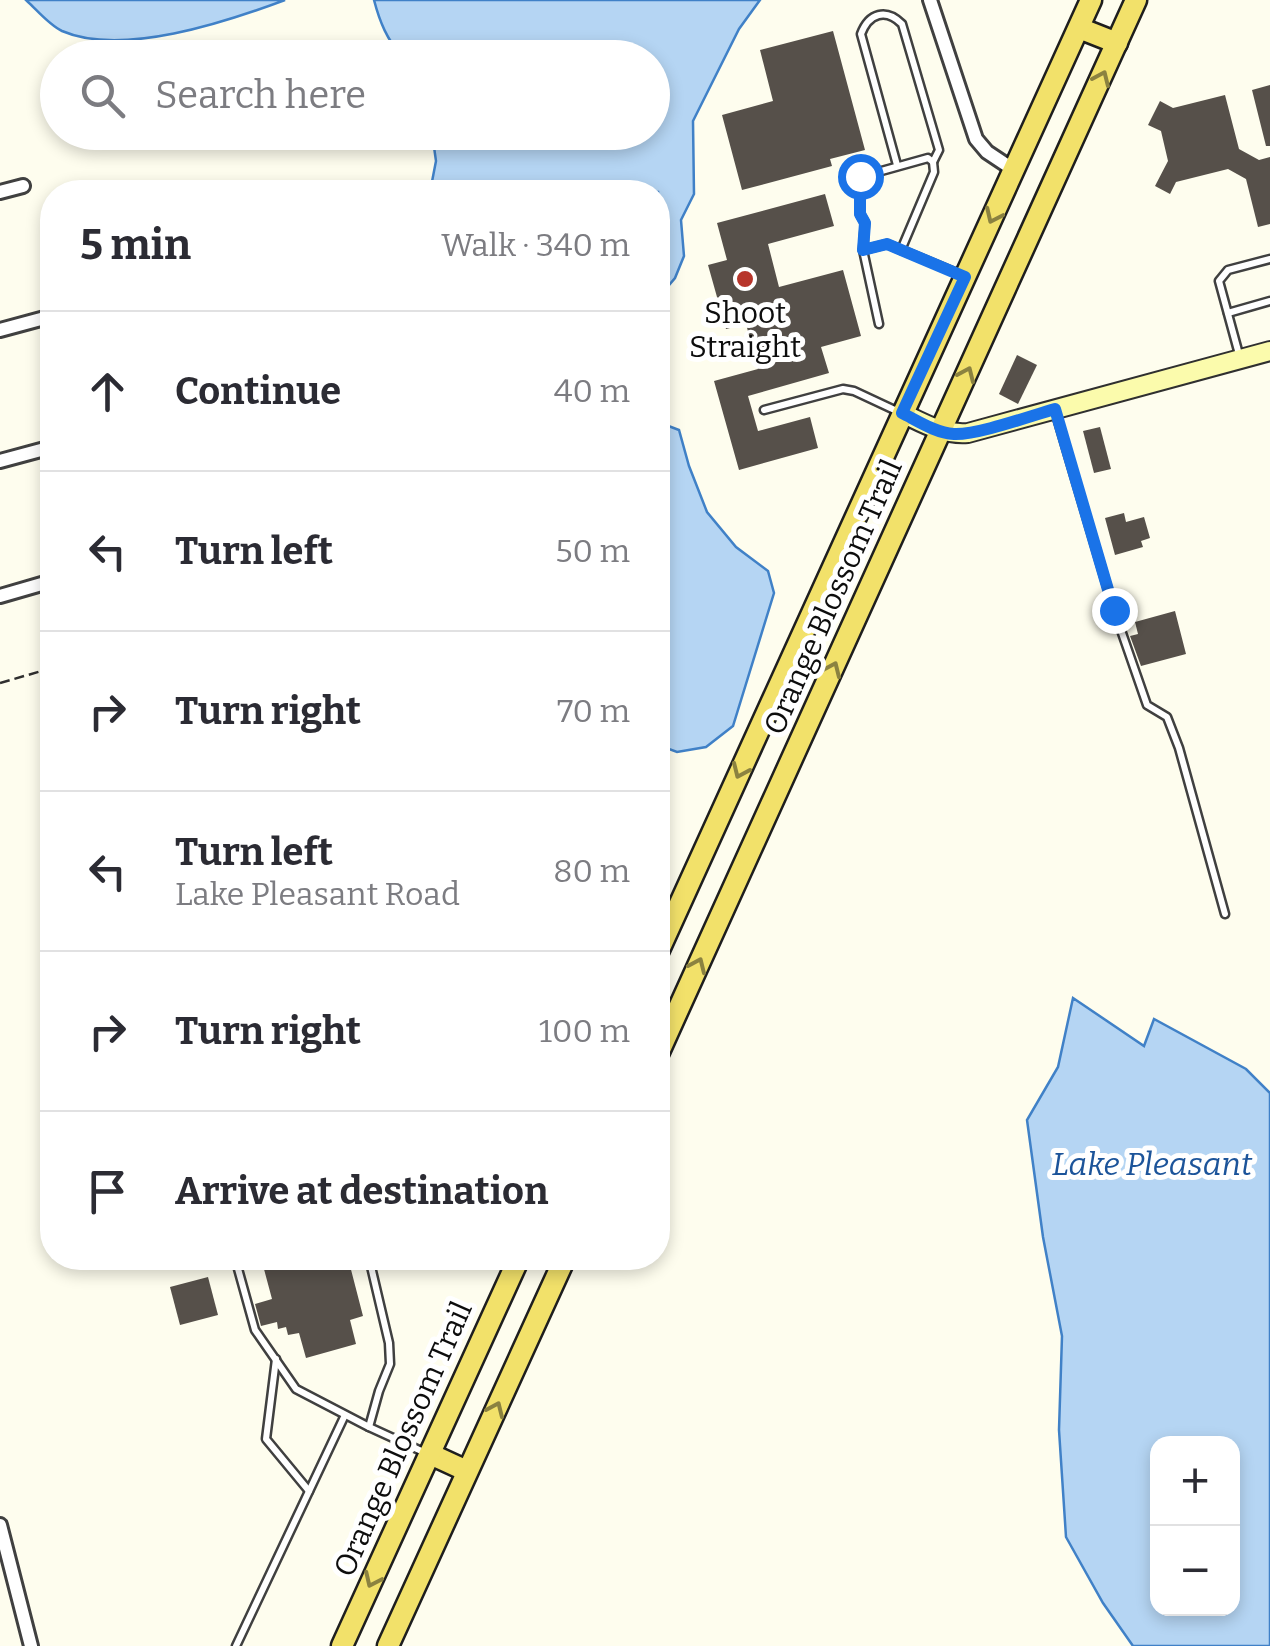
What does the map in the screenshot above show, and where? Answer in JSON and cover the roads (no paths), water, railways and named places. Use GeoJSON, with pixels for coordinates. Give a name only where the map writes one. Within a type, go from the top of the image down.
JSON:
{"type":"FeatureCollection","features":[{"type":"Feature","properties":{"kind":"main road","name":"Orange Blossom Trail"},"geometry":{"type":"LineString","coordinates":[[670,925],[1091,0]]}},
{"type":"Feature","properties":{"kind":"main road","name":"Orange Blossom Trail"},"geometry":{"type":"LineString","coordinates":[[670,1028],[1136,0]]}},
{"type":"Feature","properties":{"kind":"main road"},"geometry":{"type":"LineString","coordinates":[[1079,28],[1117,43]]}},
{"type":"Feature","properties":{"kind":"main road","name":"Orange Blossom Trail"},"geometry":{"type":"LineString","coordinates":[[342,1646],[514,1270]]}},
{"type":"Feature","properties":{"kind":"main road"},"geometry":{"type":"LineString","coordinates":[[388,1646],[560,1270]]}},
{"type":"Feature","properties":{"kind":"main road"},"geometry":{"type":"LineString","coordinates":[[430,1454],[468,1472]]}},
{"type":"Feature","properties":{"kind":"street"},"geometry":{"type":"LineString","coordinates":[[930,0],[976,140],[1014,170]]}},
{"type":"Feature","properties":{"kind":"street"},"geometry":{"type":"LineString","coordinates":[[0,192],[23,186]]}},
{"type":"Feature","properties":{"kind":"street"},"geometry":{"type":"LineString","coordinates":[[0,330],[40,319]]}},
{"type":"Feature","properties":{"kind":"street"},"geometry":{"type":"LineString","coordinates":[[902,413],[941,432],[968,433],[1270,351]]}},
{"type":"Feature","properties":{"kind":"street"},"geometry":{"type":"LineString","coordinates":[[0,461],[40,450]]}},
{"type":"Feature","properties":{"kind":"street"},"geometry":{"type":"LineString","coordinates":[[0,596],[40,584]]}},
{"type":"Feature","properties":{"kind":"street"},"geometry":{"type":"LineString","coordinates":[[0,1525],[31,1646]]}},
{"type":"Feature","properties":{"kind":"street"},"geometry":{"type":"LineString","coordinates":[[0,1592],[17,1587]]}},
{"type":"Feature","properties":{"kind":"lane"},"geometry":{"type":"LineString","coordinates":[[897,166],[861,34],[874,15],[883,13],[902,24],[939,150],[932,162]]}},
{"type":"Feature","properties":{"kind":"lane"},"geometry":{"type":"LineString","coordinates":[[880,324],[863,250],[865,223],[860,214],[860,176],[928,158],[934,172],[901,250]]}},
{"type":"Feature","properties":{"kind":"lane"},"geometry":{"type":"LineString","coordinates":[[863,250],[887,244],[965,277]]}},
{"type":"Feature","properties":{"kind":"lane"},"geometry":{"type":"LineString","coordinates":[[1240,359],[1219,281],[1228,270],[1270,259]]}},
{"type":"Feature","properties":{"kind":"lane"},"geometry":{"type":"LineString","coordinates":[[1228,313],[1270,301]]}},
{"type":"Feature","properties":{"kind":"lane"},"geometry":{"type":"LineString","coordinates":[[764,410],[843,389],[902,413]]}},
{"type":"Feature","properties":{"kind":"lane"},"geometry":{"type":"LineString","coordinates":[[1055,409],[1114,610],[1147,705],[1166,717],[1179,748],[1225,914]]}},
{"type":"Feature","properties":{"kind":"lane"},"geometry":{"type":"LineString","coordinates":[[238,1270],[255,1330],[296,1389],[430,1454]]}},
{"type":"Feature","properties":{"kind":"lane"},"geometry":{"type":"LineString","coordinates":[[369,1427],[390,1364],[373,1270]]}},
{"type":"Feature","properties":{"kind":"lane"},"geometry":{"type":"LineString","coordinates":[[276,1359],[266,1440],[309,1491]]}},
{"type":"Feature","properties":{"kind":"lane"},"geometry":{"type":"LineString","coordinates":[[236,1646],[345,1414]]}},
{"type":"Feature","properties":{"kind":"water"},"geometry":{"type":"Polygon","coordinates":[[[26,0],[285,0],[174,34],[114,40],[62,31],[26,0]]]}},
{"type":"Feature","properties":{"kind":"water"},"geometry":{"type":"Polygon","coordinates":[[[374,0],[760,0],[739,29],[693,121],[694,194],[681,220],[684,256],[670,284],[670,180],[432,180],[434,150],[670,150],[670,40],[390,40],[374,0]]]}},
{"type":"Feature","properties":{"kind":"water"},"geometry":{"type":"Polygon","coordinates":[[[670,427],[679,430],[707,512],[736,547],[768,571],[774,593],[733,726],[706,747],[677,752],[670,749],[670,427]]]}},
{"type":"Feature","properties":{"kind":"water","name":"Lake Pleasant"},"geometry":{"type":"Polygon","coordinates":[[[1073,998],[1144,1046],[1154,1019],[1246,1069],[1270,1093],[1270,1646],[1133,1646],[1103,1603],[1066,1537],[1059,1430],[1062,1336],[1027,1120],[1058,1067],[1073,998]]]}},
{"type":"Feature","properties":{"kind":"place","name":"Shoot Straight"},"geometry":{"type":"Point","coordinates":[745,279]}}]}
